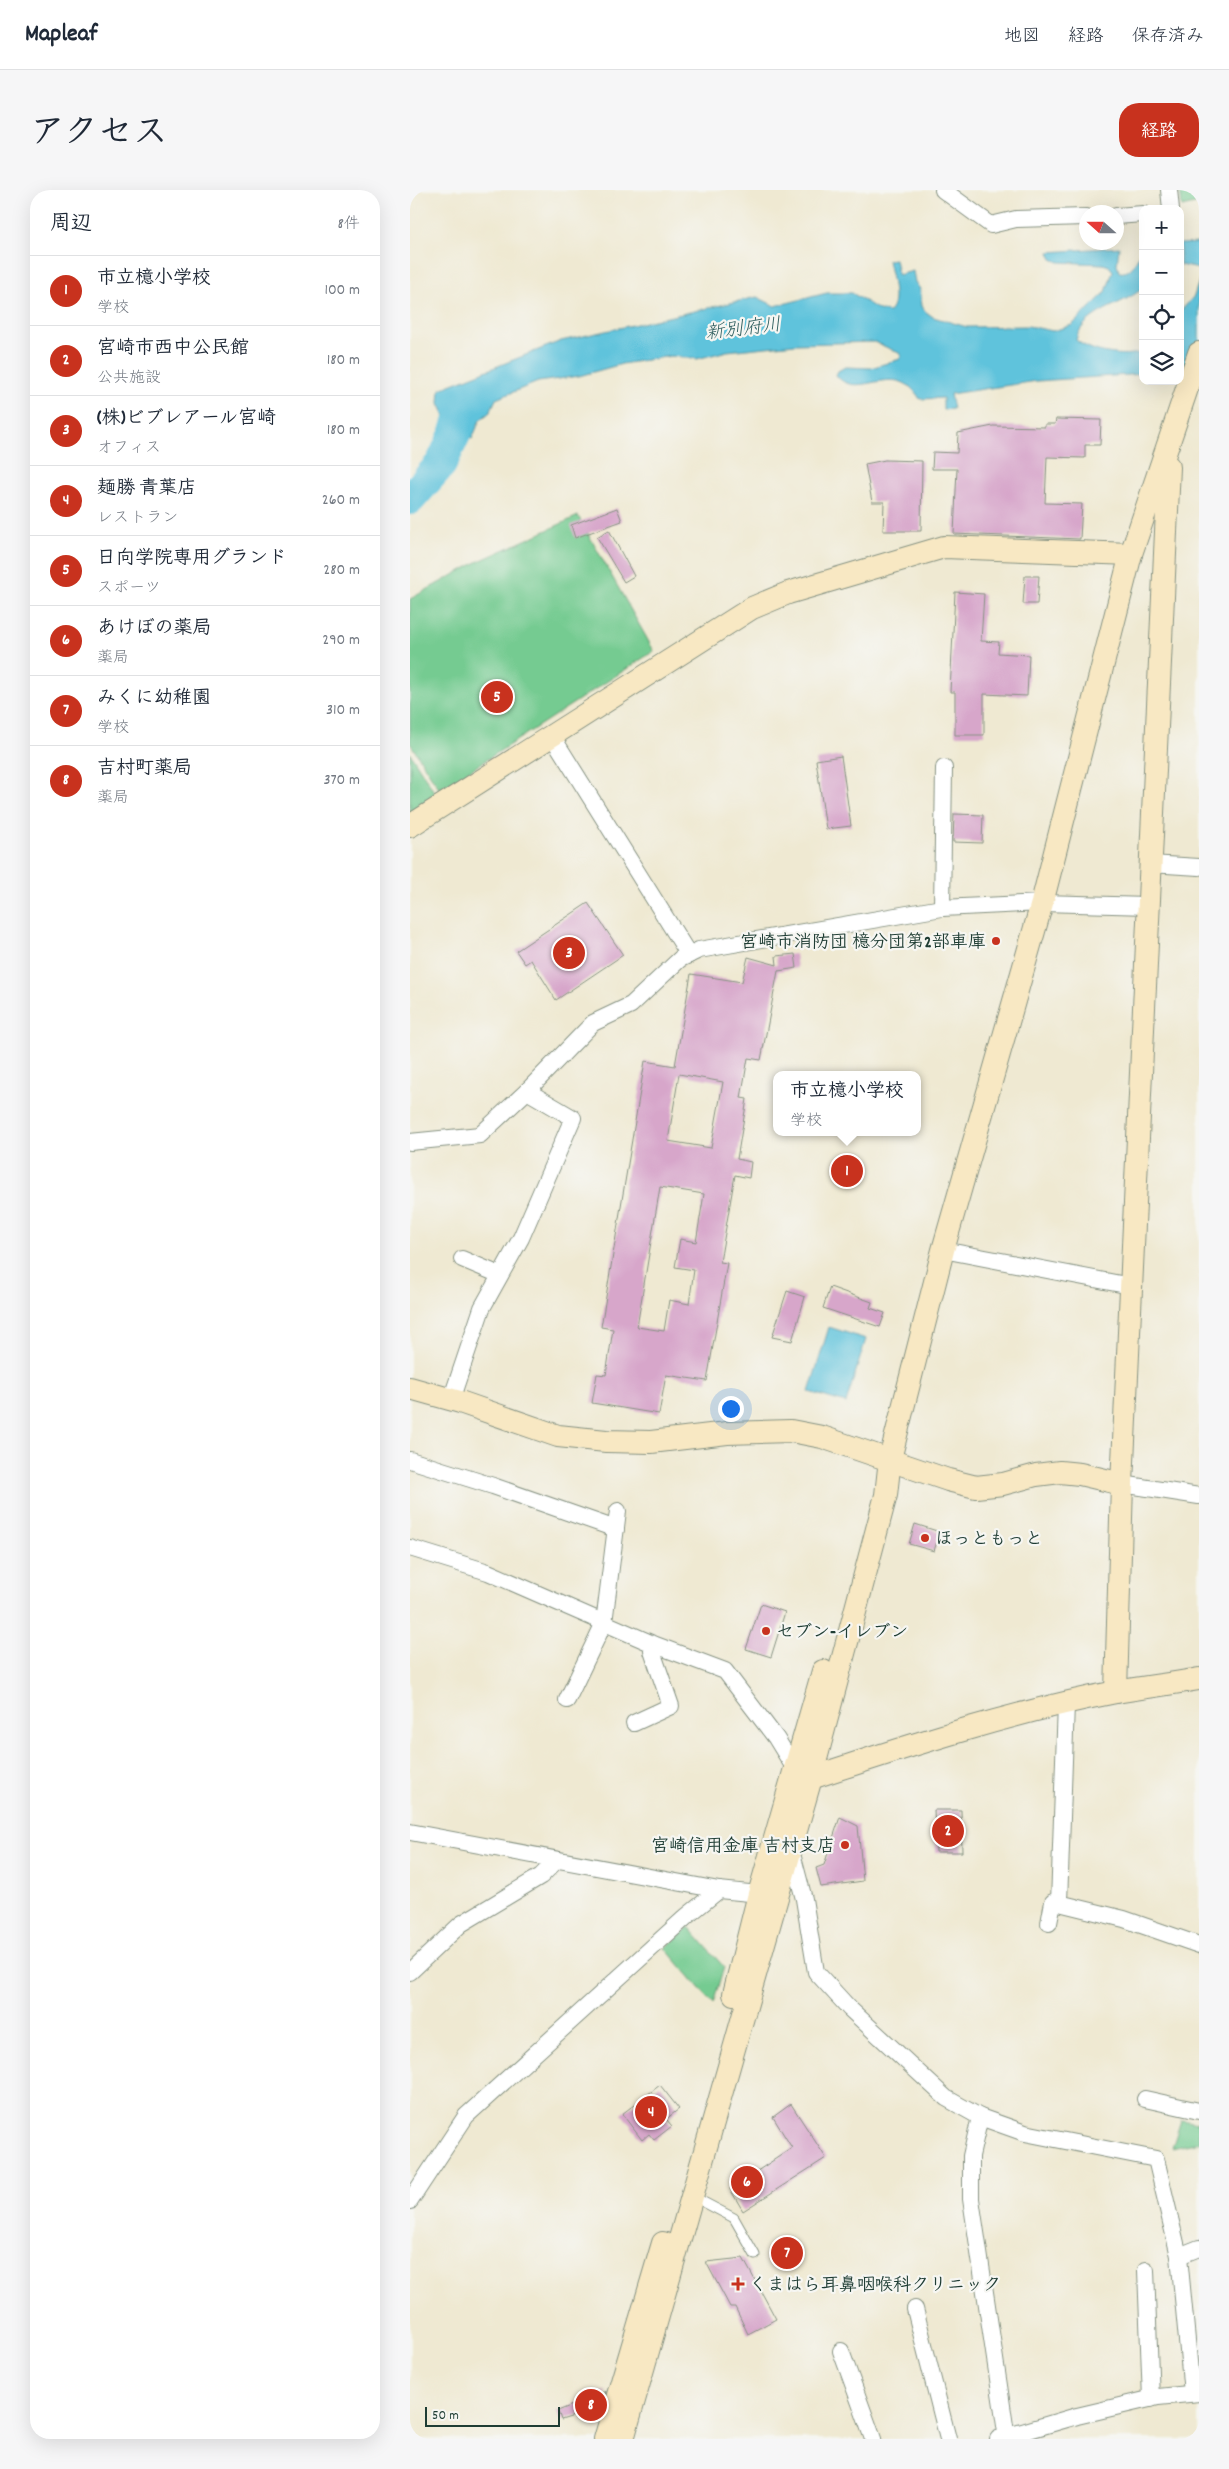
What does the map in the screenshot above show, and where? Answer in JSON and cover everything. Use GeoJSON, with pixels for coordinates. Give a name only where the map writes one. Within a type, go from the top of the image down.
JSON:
{"type":"FeatureCollection","features":[{"type":"Feature","properties":{"kind":"street"},"geometry":{"type":"LineString","coordinates":[[943,190],[991,224],[1016,219],[1079,218]]}},
{"type":"Feature","properties":{"kind":"street"},"geometry":{"type":"LineString","coordinates":[[1170,190],[1171,205]]}},
{"type":"Feature","properties":{"kind":"street"},"geometry":{"type":"LineString","coordinates":[[1124,215],[1139,214]]}},
{"type":"Feature","properties":{"kind":"street"},"geometry":{"type":"LineString","coordinates":[[605,2439],[803,1774],[875,1489],[890,1459],[943,1250],[1042,903],[1131,554],[1170,444],[1184,394],[1199,353]]}},
{"type":"Feature","properties":{"kind":"street"},"geometry":{"type":"LineString","coordinates":[[1116,1692],[1122,1484],[1170,444]]}},
{"type":"Feature","properties":{"kind":"street"},"geometry":{"type":"LineString","coordinates":[[410,826],[752,608],[788,593],[944,547],[1131,554]]}},
{"type":"Feature","properties":{"kind":"street"},"geometry":{"type":"LineString","coordinates":[[552,736],[689,955]]}},
{"type":"Feature","properties":{"kind":"street"},"geometry":{"type":"LineString","coordinates":[[942,908],[944,768]]}},
{"type":"Feature","properties":{"kind":"street"},"geometry":{"type":"LineString","coordinates":[[1150,864],[1199,867]]}},
{"type":"Feature","properties":{"kind":"street"},"geometry":{"type":"LineString","coordinates":[[410,1142],[480,1135],[527,1091],[593,1024],[631,1005],[680,959],[700,950],[942,908],[1042,903],[1148,906]]}},
{"type":"Feature","properties":{"kind":"street"},"geometry":{"type":"LineString","coordinates":[[451,1400],[482,1308],[521,1238],[573,1118],[527,1091]]}},
{"type":"Feature","properties":{"kind":"street"},"geometry":{"type":"LineString","coordinates":[[943,1250],[1131,1286]]}},
{"type":"Feature","properties":{"kind":"street"},"geometry":{"type":"LineString","coordinates":[[462,1259],[500,1275]]}},
{"type":"Feature","properties":{"kind":"street"},"geometry":{"type":"LineString","coordinates":[[410,1388],[558,1436],[606,1441],[652,1442],[727,1433],[791,1431],[822,1437],[948,1480],[976,1487],[1003,1484],[1036,1475],[1060,1472],[1199,1496]]}},
{"type":"Feature","properties":{"kind":"street"},"geometry":{"type":"LineString","coordinates":[[410,1460],[493,1486],[616,1529]]}},
{"type":"Feature","properties":{"kind":"street"},"geometry":{"type":"LineString","coordinates":[[568,1700],[604,1623],[618,1511]]}},
{"type":"Feature","properties":{"kind":"street"},"geometry":{"type":"LineString","coordinates":[[410,1548],[488,1572],[653,1644],[725,1671],[803,1774],[790,1849],[768,1895],[692,2196],[623,2439]]}},
{"type":"Feature","properties":{"kind":"street"},"geometry":{"type":"LineString","coordinates":[[634,1723],[670,1706],[652,1651],[653,1644]]}},
{"type":"Feature","properties":{"kind":"street"},"geometry":{"type":"LineString","coordinates":[[803,1774],[938,1737],[1116,1692],[1199,1680]]}},
{"type":"Feature","properties":{"kind":"street"},"geometry":{"type":"LineString","coordinates":[[1059,1903],[1066,1704]]}},
{"type":"Feature","properties":{"kind":"street"},"geometry":{"type":"LineString","coordinates":[[410,1832],[719,1890],[768,1895]]}},
{"type":"Feature","properties":{"kind":"street"},"geometry":{"type":"LineString","coordinates":[[790,1849],[804,1899],[816,1972],[850,2010],[946,2098],[980,2117],[1025,2133],[1156,2159],[1179,2256],[1195,2393],[1151,2399],[1003,2438],[970,2199],[971,2156],[980,2117]]}},
{"type":"Feature","properties":{"kind":"street"},"geometry":{"type":"LineString","coordinates":[[410,1972],[461,1924],[541,1876],[557,1860]]}},
{"type":"Feature","properties":{"kind":"street"},"geometry":{"type":"LineString","coordinates":[[410,2201],[466,2116],[686,1916],[719,1890]]}},
{"type":"Feature","properties":{"kind":"street"},"geometry":{"type":"LineString","coordinates":[[1049,1923],[1053,1902],[1124,1919],[1199,1946]]}},
{"type":"Feature","properties":{"kind":"street"},"geometry":{"type":"LineString","coordinates":[[1145,2098],[1199,2111]]}},
{"type":"Feature","properties":{"kind":"street"},"geometry":{"type":"LineString","coordinates":[[1179,2256],[1199,2248]]}},
{"type":"Feature","properties":{"kind":"street"},"geometry":{"type":"LineString","coordinates":[[1146,2270],[1151,2399]]}},
{"type":"Feature","properties":{"kind":"street"},"geometry":{"type":"LineString","coordinates":[[915,2309],[948,2439]]}},
{"type":"Feature","properties":{"kind":"street"},"geometry":{"type":"LineString","coordinates":[[841,2351],[873,2439]]}},
{"type":"Feature","properties":{"kind":"lane"},"geometry":{"type":"LineString","coordinates":[[692,2196],[734,2218],[755,2255]]}},
{"type":"Feature","properties":{"kind":"green space"},"geometry":{"type":"Polygon","coordinates":[[[1180,190],[1196,190],[1199,194],[1199,203],[1184,207],[1182,205],[1180,190]]]}},
{"type":"Feature","properties":{"kind":"green space"},"geometry":{"type":"Polygon","coordinates":[[[578,516],[654,651],[440,790],[410,743],[410,599],[477,562],[578,516]]]}},
{"type":"Feature","properties":{"kind":"green space"},"geometry":{"type":"Polygon","coordinates":[[[410,753],[437,796],[410,814],[410,753]]]}},
{"type":"Feature","properties":{"kind":"green space"},"geometry":{"type":"Polygon","coordinates":[[[689,1927],[724,1967],[713,2004],[665,1948],[689,1927]]]}},
{"type":"Feature","properties":{"kind":"green space"},"geometry":{"type":"Polygon","coordinates":[[[1181,2120],[1199,2123],[1199,2142],[1172,2148],[1181,2120]]]}},
{"type":"Feature","properties":{"kind":"water"},"geometry":{"type":"Polygon","coordinates":[[[1199,243],[1199,269],[1184,266],[1184,244],[1199,243]]]}},
{"type":"Feature","properties":{"kind":"water"},"geometry":{"type":"Polygon","coordinates":[[[1119,250],[1117,264],[1119,272],[1128,271],[1139,255],[1139,291],[1087,322],[1080,330],[1076,340],[1090,348],[1108,353],[1139,353],[1139,374],[1037,381],[950,394],[953,409],[943,410],[943,398],[920,399],[910,387],[899,381],[888,380],[855,385],[845,382],[836,375],[838,371],[845,367],[871,368],[900,359],[901,354],[875,342],[795,344],[727,351],[697,359],[671,356],[622,364],[579,376],[538,382],[496,399],[490,412],[480,420],[472,439],[443,426],[445,416],[439,403],[440,389],[561,341],[757,297],[775,306],[827,293],[852,293],[879,310],[889,312],[894,301],[894,295],[888,260],[895,259],[898,275],[913,271],[915,282],[920,289],[922,306],[933,317],[967,327],[1028,326],[1053,331],[1072,325],[1106,292],[1113,271],[1109,266],[1103,264],[1059,262],[1052,259],[1049,252],[1119,250]]]}},
{"type":"Feature","properties":{"kind":"water"},"geometry":{"type":"Polygon","coordinates":[[[1199,281],[1199,356],[1184,365],[1184,307],[1194,296],[1199,281]]]}},
{"type":"Feature","properties":{"kind":"water"},"geometry":{"type":"Polygon","coordinates":[[[829,1327],[866,1339],[846,1403],[809,1392],[829,1327]]]}},
{"type":"Feature","properties":{"kind":"building"},"geometry":{"type":"Polygon","coordinates":[[[1056,419],[1101,420],[1100,445],[1085,445],[1085,458],[1047,457],[1045,503],[1082,504],[1080,539],[954,534],[957,469],[932,469],[933,452],[957,453],[958,433],[993,426],[1045,427],[1045,424],[1055,424],[1056,419]]]}},
{"type":"Feature","properties":{"kind":"building"},"geometry":{"type":"Polygon","coordinates":[[[885,460],[922,461],[921,531],[883,531],[884,502],[872,502],[865,464],[885,460]]]}},
{"type":"Feature","properties":{"kind":"building"},"geometry":{"type":"Polygon","coordinates":[[[617,508],[622,521],[575,538],[571,525],[617,508]]]}},
{"type":"Feature","properties":{"kind":"building"},"geometry":{"type":"Polygon","coordinates":[[[609,530],[634,576],[624,582],[597,537],[609,530]]]}},
{"type":"Feature","properties":{"kind":"building"},"geometry":{"type":"Polygon","coordinates":[[[1025,576],[1039,576],[1037,604],[1023,604],[1025,576]]]}},
{"type":"Feature","properties":{"kind":"building"},"geometry":{"type":"Polygon","coordinates":[[[955,592],[984,594],[981,641],[999,642],[998,653],[1029,655],[1027,696],[984,694],[984,735],[955,735],[955,692],[950,692],[955,592]]]}},
{"type":"Feature","properties":{"kind":"building"},"geometry":{"type":"Polygon","coordinates":[[[841,756],[851,826],[826,829],[816,760],[841,756]]]}},
{"type":"Feature","properties":{"kind":"building"},"geometry":{"type":"Polygon","coordinates":[[[954,814],[983,815],[982,843],[953,842],[954,814]]]}},
{"type":"Feature","properties":{"kind":"building"},"geometry":{"type":"Polygon","coordinates":[[[588,903],[623,955],[556,1000],[531,960],[525,964],[516,951],[588,903]]]}},
{"type":"Feature","properties":{"kind":"building"},"geometry":{"type":"Polygon","coordinates":[[[795,954],[797,968],[778,971],[761,1060],[748,1058],[741,1098],[747,1099],[737,1159],[751,1162],[749,1178],[735,1175],[720,1262],[727,1263],[707,1381],[666,1375],[659,1414],[592,1403],[597,1374],[606,1375],[613,1329],[601,1327],[645,1061],[675,1066],[691,974],[742,982],[748,957],[777,965],[776,956],[795,954]],[[679,1074],[668,1141],[711,1148],[723,1082],[679,1074]],[[660,1187],[637,1327],[664,1331],[669,1300],[689,1304],[694,1270],[675,1267],[680,1239],[696,1242],[704,1194],[660,1187]]]}},
{"type":"Feature","properties":{"kind":"building"},"geometry":{"type":"Polygon","coordinates":[[[830,1287],[872,1302],[870,1308],[885,1313],[880,1327],[823,1308],[830,1287]]]}},
{"type":"Feature","properties":{"kind":"building"},"geometry":{"type":"Polygon","coordinates":[[[787,1291],[805,1297],[792,1341],[772,1337],[787,1291]]]}},
{"type":"Feature","properties":{"kind":"building","name":"ほっともっと"},"geometry":{"type":"Polygon","coordinates":[[[915,1524],[940,1532],[934,1551],[909,1544],[915,1524]]]}},
{"type":"Feature","properties":{"kind":"building","name":"セブン-イレブン"},"geometry":{"type":"Polygon","coordinates":[[[761,1604],[785,1612],[771,1657],[746,1649],[761,1604]]]}},
{"type":"Feature","properties":{"kind":"building"},"geometry":{"type":"Polygon","coordinates":[[[934,1810],[961,1810],[962,1852],[936,1852],[934,1810]]]}},
{"type":"Feature","properties":{"kind":"building","name":"宮崎信用金庫 吉村支店"},"geometry":{"type":"Polygon","coordinates":[[[840,1817],[858,1826],[863,1881],[821,1887],[816,1868],[824,1865],[840,1817]]]}},
{"type":"Feature","properties":{"kind":"building"},"geometry":{"type":"Polygon","coordinates":[[[660,2085],[679,2109],[666,2119],[672,2126],[654,2140],[649,2134],[642,2140],[622,2114],[660,2085]]]}},
{"type":"Feature","properties":{"kind":"building"},"geometry":{"type":"Polygon","coordinates":[[[791,2104],[826,2158],[743,2211],[730,2189],[792,2148],[773,2117],[791,2104]]]}},
{"type":"Feature","properties":{"kind":"building","name":"くまはら耳鼻咽喉科クリニック"},"geometry":{"type":"Polygon","coordinates":[[[743,2258],[776,2319],[748,2334],[735,2307],[730,2307],[706,2262],[743,2258]]]}},
{"type":"Feature","properties":{"kind":"building"},"geometry":{"type":"Polygon","coordinates":[[[606,2391],[600,2408],[597,2409],[597,2414],[586,2418],[584,2413],[561,2420],[558,2411],[606,2391]]]}},
{"type":"Feature","properties":{"kind":"waterway","name":"新別府川"},"geometry":{"type":"LineString","coordinates":[[410,499],[441,464],[456,432],[464,406],[477,396]]}},
{"type":"Feature","properties":{"kind":"place","name":"日向学院専用グランド"},"geometry":{"type":"Point","coordinates":[497,697]}},
{"type":"Feature","properties":{"kind":"place","name":"宮崎市消防団 檍分団第2部車庫"},"geometry":{"type":"Point","coordinates":[996,941]}},
{"type":"Feature","properties":{"kind":"place","name":"(株)ビブレアール宮崎"},"geometry":{"type":"Point","coordinates":[569,953]}},
{"type":"Feature","properties":{"kind":"place","name":"市立檍小学校"},"geometry":{"type":"Point","coordinates":[847,1171]}},
{"type":"Feature","properties":{"kind":"place","name":"ほっともっと"},"geometry":{"type":"Point","coordinates":[925,1538]}},
{"type":"Feature","properties":{"kind":"place","name":"セブン-イレブン"},"geometry":{"type":"Point","coordinates":[766,1631]}},
{"type":"Feature","properties":{"kind":"place","name":"宮崎市西中公民館"},"geometry":{"type":"Point","coordinates":[948,1831]}},
{"type":"Feature","properties":{"kind":"place","name":"宮崎信用金庫 吉村支店"},"geometry":{"type":"Point","coordinates":[845,1845]}},
{"type":"Feature","properties":{"kind":"place","name":"麺勝 青葉店"},"geometry":{"type":"Point","coordinates":[651,2112]}},
{"type":"Feature","properties":{"kind":"place","name":"あけぼの薬局"},"geometry":{"type":"Point","coordinates":[747,2182]}},
{"type":"Feature","properties":{"kind":"place","name":"みくに幼稚園"},"geometry":{"type":"Point","coordinates":[787,2253]}},
{"type":"Feature","properties":{"kind":"place","name":"くまはら耳鼻咽喉科クリニック"},"geometry":{"type":"Point","coordinates":[738,2284]}},
{"type":"Feature","properties":{"kind":"place","name":"吉村町薬局"},"geometry":{"type":"Point","coordinates":[591,2405]}}]}
